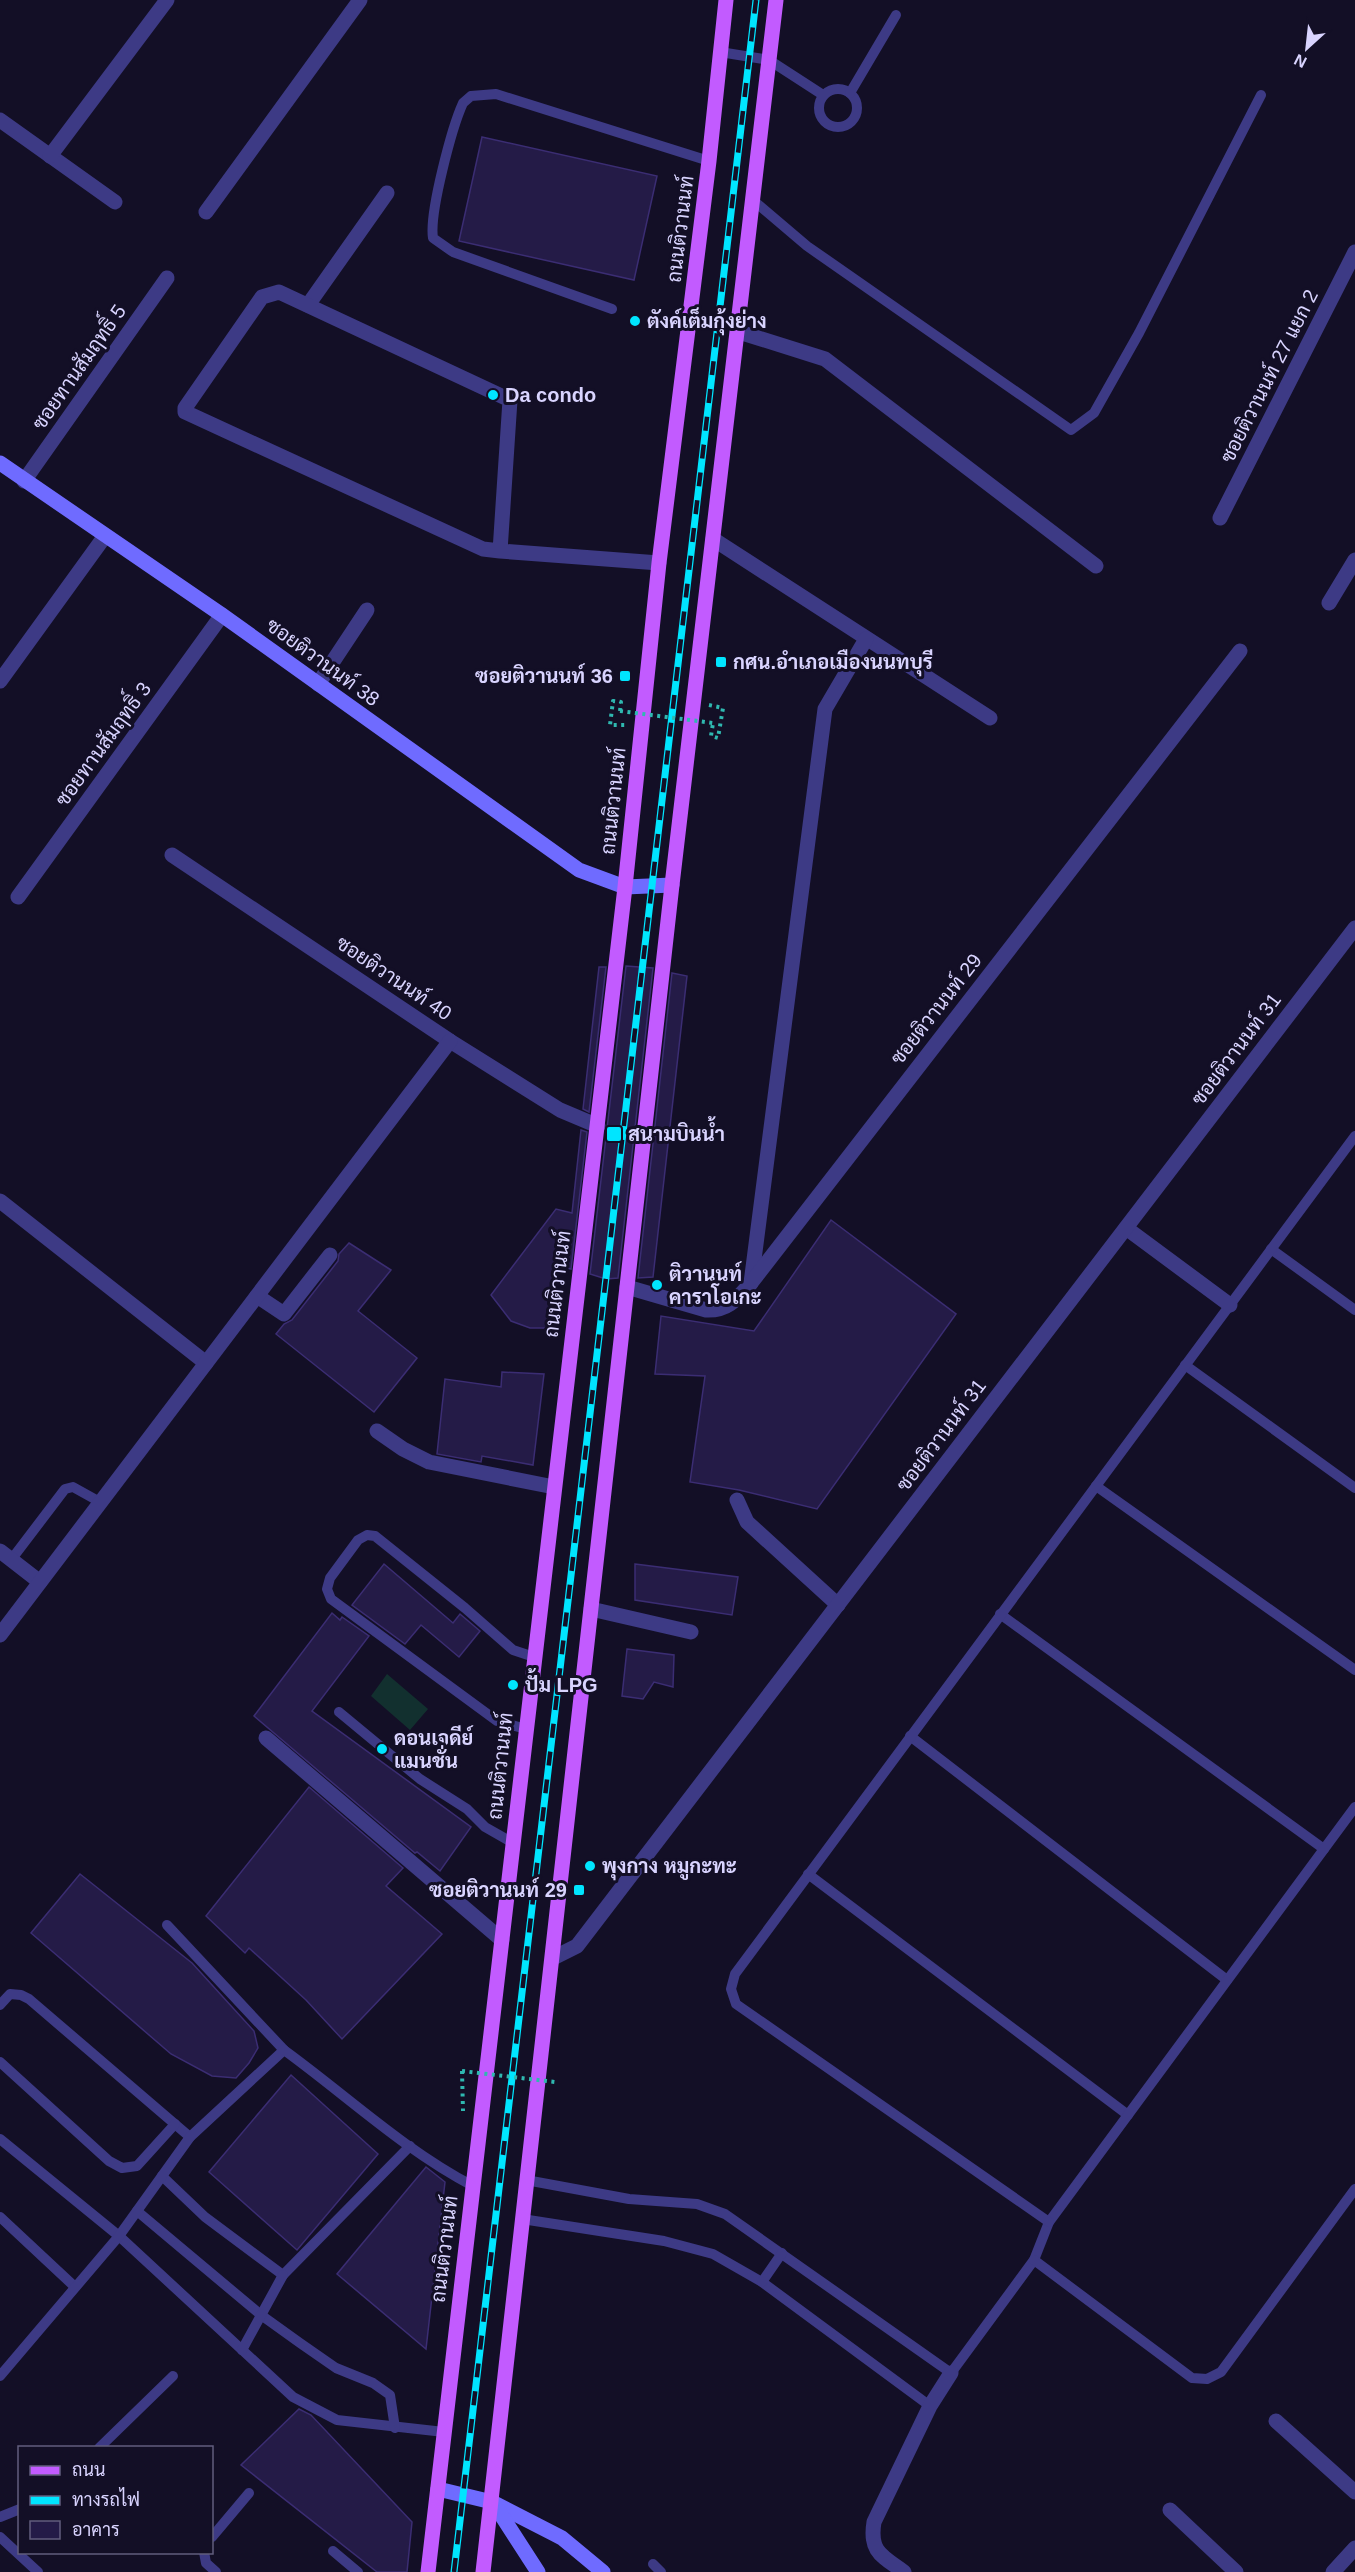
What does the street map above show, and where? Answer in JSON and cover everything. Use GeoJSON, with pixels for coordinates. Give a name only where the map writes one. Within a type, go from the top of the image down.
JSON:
{"type":"FeatureCollection","features":[{"type":"Feature","properties":{"kind":"main road","name":"ถนนติวานนท์"},"geometry":{"type":"LineString","coordinates":[[428,2572],[726,0]]}},
{"type":"Feature","properties":{"kind":"main road"},"geometry":{"type":"LineString","coordinates":[[483,2572],[693,700],[739,332],[776,0]]}},
{"type":"Feature","properties":{"kind":"street"},"geometry":{"type":"LineString","coordinates":[[50,156],[167,0]]}},
{"type":"Feature","properties":{"kind":"street"},"geometry":{"type":"LineString","coordinates":[[206,212],[360,0]]}},
{"type":"Feature","properties":{"kind":"street"},"geometry":{"type":"LineString","coordinates":[[0,120],[115,202]]}},
{"type":"Feature","properties":{"kind":"street"},"geometry":{"type":"LineString","coordinates":[[308,305],[387,193]]}},
{"type":"Feature","properties":{"kind":"street","name":"ซอยติวานนท์ 27 แยก 2"},"geometry":{"type":"LineString","coordinates":[[1220,518],[1355,252]]}},
{"type":"Feature","properties":{"kind":"street","name":"ซอยทานสัมฤทธิ์ 5"},"geometry":{"type":"LineString","coordinates":[[24,481],[167,278]]}},
{"type":"Feature","properties":{"kind":"street"},"geometry":{"type":"LineString","coordinates":[[500,551],[510,400],[279,292],[262,297],[185,408],[185,412],[483,549],[500,551],[659,563]]}},
{"type":"Feature","properties":{"kind":"street"},"geometry":{"type":"LineString","coordinates":[[739,332],[825,359],[1096,566]]}},
{"type":"Feature","properties":{"kind":"street","name":"ซอยติวานนท์ 38"},"geometry":{"type":"LineString","coordinates":[[0,463],[222,615],[579,870],[625,886]]}},
{"type":"Feature","properties":{"kind":"street"},"geometry":{"type":"LineString","coordinates":[[0,681],[105,536]]}},
{"type":"Feature","properties":{"kind":"street"},"geometry":{"type":"LineString","coordinates":[[713,539],[990,718]]}},
{"type":"Feature","properties":{"kind":"street"},"geometry":{"type":"LineString","coordinates":[[1329,603],[1355,560]]}},
{"type":"Feature","properties":{"kind":"street"},"geometry":{"type":"LineString","coordinates":[[318,684],[367,610]]}},
{"type":"Feature","properties":{"kind":"street","name":"ซอยทานสัมฤทธิ์ 3"},"geometry":{"type":"LineString","coordinates":[[18,897],[222,615]]}},
{"type":"Feature","properties":{"kind":"street"},"geometry":{"type":"LineString","coordinates":[[751,1283],[825,709],[866,639]]}},
{"type":"Feature","properties":{"kind":"street","name":"ซอยติวานนท์ 29"},"geometry":{"type":"LineString","coordinates":[[627,1287],[706,1310],[717,1311],[729,1307],[751,1283],[1240,651]]}},
{"type":"Feature","properties":{"kind":"street","name":"ซอยติวานนท์ 40"},"geometry":{"type":"LineString","coordinates":[[172,855],[450,1041],[560,1110],[597,1126]]}},
{"type":"Feature","properties":{"kind":"street"},"geometry":{"type":"LineString","coordinates":[[625,886],[672,885]]}},
{"type":"Feature","properties":{"kind":"street","name":"ซอยติวานนท์ 31"},"geometry":{"type":"LineString","coordinates":[[553,1958],[577,1946],[1355,928]]}},
{"type":"Feature","properties":{"kind":"street"},"geometry":{"type":"LineString","coordinates":[[0,1635],[450,1041]]}},
{"type":"Feature","properties":{"kind":"street"},"geometry":{"type":"LineString","coordinates":[[0,1201],[206,1363]]}},
{"type":"Feature","properties":{"kind":"street"},"geometry":{"type":"LineString","coordinates":[[1126,1228],[1230,1305]]}},
{"type":"Feature","properties":{"kind":"street"},"geometry":{"type":"LineString","coordinates":[[257,1296],[284,1314],[330,1255]]}},
{"type":"Feature","properties":{"kind":"street"},"geometry":{"type":"LineString","coordinates":[[377,1431],[402,1449],[429,1462],[554,1487]]}},
{"type":"Feature","properties":{"kind":"street"},"geometry":{"type":"LineString","coordinates":[[737,1500],[747,1522],[838,1605]]}},
{"type":"Feature","properties":{"kind":"street"},"geometry":{"type":"LineString","coordinates":[[6,1555],[40,1582]]}},
{"type":"Feature","properties":{"kind":"street"},"geometry":{"type":"LineString","coordinates":[[591,1609],[691,1632]]}},
{"type":"Feature","properties":{"kind":"street"},"geometry":{"type":"LineString","coordinates":[[266,1738],[502,1940]]}},
{"type":"Feature","properties":{"kind":"street"},"geometry":{"type":"LineString","coordinates":[[904,2572],[876,2551],[872,2537],[874,2522],[930,2406],[951,2373]]}},
{"type":"Feature","properties":{"kind":"street"},"geometry":{"type":"LineString","coordinates":[[1276,2421],[1355,2492]]}},
{"type":"Feature","properties":{"kind":"street"},"geometry":{"type":"LineString","coordinates":[[438,2489],[492,2502],[562,2538],[603,2572]]}},
{"type":"Feature","properties":{"kind":"street"},"geometry":{"type":"LineString","coordinates":[[492,2502],[538,2572]]}},
{"type":"Feature","properties":{"kind":"street"},"geometry":{"type":"LineString","coordinates":[[1170,2510],[1236,2572]]}},
{"type":"Feature","properties":{"kind":"street"},"geometry":{"type":"LineString","coordinates":[[1337,2571],[1355,2548]]}},
{"type":"Feature","properties":{"kind":"lane"},"geometry":{"type":"LineString","coordinates":[[850,93],[896,15]]}},
{"type":"Feature","properties":{"kind":"lane"},"geometry":{"type":"LineString","coordinates":[[720,52],[769,60],[823,95]]}},
{"type":"Feature","properties":{"kind":"lane"},"geometry":{"type":"LineString","coordinates":[[836,88],[850,93],[857,106],[856,114],[847,125],[832,126],[820,116],[818,109],[823,95],[836,88]]}},
{"type":"Feature","properties":{"kind":"lane"},"geometry":{"type":"LineString","coordinates":[[612,309],[453,252],[433,238],[431,229],[441,182],[458,114],[463,103],[471,96],[496,94],[709,160]]}},
{"type":"Feature","properties":{"kind":"lane"},"geometry":{"type":"LineString","coordinates":[[754,201],[807,246],[1071,430],[1094,413],[1100,403],[1261,95]]}},
{"type":"Feature","properties":{"kind":"lane"},"geometry":{"type":"LineString","coordinates":[[1049,2222],[736,2004],[731,1989],[735,1974],[1355,1136]]}},
{"type":"Feature","properties":{"kind":"lane"},"geometry":{"type":"LineString","coordinates":[[1271,1249],[1355,1310]]}},
{"type":"Feature","properties":{"kind":"lane"},"geometry":{"type":"LineString","coordinates":[[1185,1365],[1355,1488]]}},
{"type":"Feature","properties":{"kind":"lane"},"geometry":{"type":"LineString","coordinates":[[1096,1486],[1355,1670]]}},
{"type":"Feature","properties":{"kind":"lane"},"geometry":{"type":"LineString","coordinates":[[6,1555],[65,1489],[73,1487],[100,1502]]}},
{"type":"Feature","properties":{"kind":"lane"},"geometry":{"type":"LineString","coordinates":[[526,1729],[497,1721],[331,1599],[327,1589],[330,1578],[358,1540],[368,1535],[375,1536],[465,1608],[513,1650],[534,1657]]}},
{"type":"Feature","properties":{"kind":"lane"},"geometry":{"type":"LineString","coordinates":[[1000,1614],[1324,1849]]}},
{"type":"Feature","properties":{"kind":"lane"},"geometry":{"type":"LineString","coordinates":[[339,1712],[420,1779],[467,1809],[485,1827],[513,1843]]}},
{"type":"Feature","properties":{"kind":"lane"},"geometry":{"type":"LineString","coordinates":[[910,1736],[1227,1980]]}},
{"type":"Feature","properties":{"kind":"lane"},"geometry":{"type":"LineString","coordinates":[[526,2180],[629,2199],[697,2204],[725,2214],[951,2373],[1034,2260],[1049,2222],[1355,1807]]}},
{"type":"Feature","properties":{"kind":"lane"},"geometry":{"type":"LineString","coordinates":[[808,1874],[1128,2115]]}},
{"type":"Feature","properties":{"kind":"lane"},"geometry":{"type":"LineString","coordinates":[[167,1925],[284,2050],[410,2146],[449,2174],[472,2186]]}},
{"type":"Feature","properties":{"kind":"lane"},"geometry":{"type":"LineString","coordinates":[[0,2005],[10,1994],[21,1995],[29,1999],[190,2137]]}},
{"type":"Feature","properties":{"kind":"lane"},"geometry":{"type":"LineString","coordinates":[[0,2376],[119,2236],[190,2137],[284,2050]]}},
{"type":"Feature","properties":{"kind":"lane"},"geometry":{"type":"LineString","coordinates":[[0,2062],[109,2161],[122,2168],[136,2166],[175,2124]]}},
{"type":"Feature","properties":{"kind":"lane"},"geometry":{"type":"LineString","coordinates":[[0,2139],[119,2236],[293,2397],[337,2420],[444,2432]]}},
{"type":"Feature","properties":{"kind":"lane"},"geometry":{"type":"LineString","coordinates":[[242,2349],[283,2275],[410,2146]]}},
{"type":"Feature","properties":{"kind":"lane"},"geometry":{"type":"LineString","coordinates":[[162,2176],[206,2217],[283,2275]]}},
{"type":"Feature","properties":{"kind":"lane"},"geometry":{"type":"LineString","coordinates":[[1034,2260],[1192,2378],[1207,2379],[1221,2372],[1355,2189]]}},
{"type":"Feature","properties":{"kind":"lane"},"geometry":{"type":"LineString","coordinates":[[137,2211],[261,2315],[336,2368],[373,2383],[390,2394],[395,2428]]}},
{"type":"Feature","properties":{"kind":"lane"},"geometry":{"type":"LineString","coordinates":[[0,2217],[75,2287]]}},
{"type":"Feature","properties":{"kind":"lane"},"geometry":{"type":"LineString","coordinates":[[522,2219],[664,2241],[713,2254],[762,2282],[930,2406]]}},
{"type":"Feature","properties":{"kind":"lane"},"geometry":{"type":"LineString","coordinates":[[762,2282],[782,2253]]}},
{"type":"Feature","properties":{"kind":"lane"},"geometry":{"type":"LineString","coordinates":[[101,2446],[173,2376]]}},
{"type":"Feature","properties":{"kind":"lane"},"geometry":{"type":"LineString","coordinates":[[213,2536],[249,2493]]}},
{"type":"Feature","properties":{"kind":"lane"},"geometry":{"type":"LineString","coordinates":[[0,2517],[18,2510]]}},
{"type":"Feature","properties":{"kind":"lane"},"geometry":{"type":"LineString","coordinates":[[0,2537],[18,2554]]}},
{"type":"Feature","properties":{"kind":"lane"},"geometry":{"type":"LineString","coordinates":[[333,2551],[358,2572]]}},
{"type":"Feature","properties":{"kind":"lane"},"geometry":{"type":"LineString","coordinates":[[18,2554],[38,2572]]}},
{"type":"Feature","properties":{"kind":"lane"},"geometry":{"type":"LineString","coordinates":[[204,2554],[206,2563],[216,2572]]}},
{"type":"Feature","properties":{"kind":"path"},"geometry":{"type":"LineString","coordinates":[[642,726],[610,725],[613,701],[621,702],[620,711],[713,723],[711,736],[718,738],[723,708],[693,700]]}},
{"type":"Feature","properties":{"kind":"path"},"geometry":{"type":"LineString","coordinates":[[462,2071],[555,2082]]}},
{"type":"Feature","properties":{"kind":"green space"},"geometry":{"type":"Polygon","coordinates":[[[387,1674],[428,1709],[410,1730],[371,1696],[387,1674]]]}},
{"type":"Feature","properties":{"kind":"building"},"geometry":{"type":"Polygon","coordinates":[[[482,137],[657,176],[634,280],[459,241],[482,137]]]}},
{"type":"Feature","properties":{"kind":"building"},"geometry":{"type":"Polygon","coordinates":[[[626,966],[653,968],[618,1278],[606,1279],[590,1274],[626,966]]]}},
{"type":"Feature","properties":{"kind":"building"},"geometry":{"type":"Polygon","coordinates":[[[599,967],[606,967],[589,1112],[583,1109],[599,967]]]}},
{"type":"Feature","properties":{"kind":"building"},"geometry":{"type":"Polygon","coordinates":[[[672,973],[687,976],[653,1277],[638,1278],[672,973]]]}},
{"type":"Feature","properties":{"kind":"building"},"geometry":{"type":"Polygon","coordinates":[[[581,1130],[587,1132],[571,1269],[558,1266],[549,1328],[530,1328],[511,1321],[491,1295],[556,1209],[572,1213],[581,1130]]]}},
{"type":"Feature","properties":{"kind":"building"},"geometry":{"type":"Polygon","coordinates":[[[831,1220],[956,1314],[817,1509],[739,1490],[690,1482],[705,1376],[655,1374],[661,1316],[754,1331],[831,1220]]]}},
{"type":"Feature","properties":{"kind":"building"},"geometry":{"type":"Polygon","coordinates":[[[349,1243],[391,1270],[358,1311],[417,1358],[374,1412],[276,1334],[284,1324],[292,1320],[338,1261],[339,1254],[349,1243]]]}},
{"type":"Feature","properties":{"kind":"building"},"geometry":{"type":"Polygon","coordinates":[[[502,1372],[544,1374],[533,1465],[482,1456],[481,1462],[437,1454],[445,1379],[501,1387],[502,1372]]]}},
{"type":"Feature","properties":{"kind":"building"},"geometry":{"type":"Polygon","coordinates":[[[384,1564],[453,1623],[460,1614],[480,1631],[459,1657],[421,1625],[405,1644],[352,1605],[384,1564]]]}},
{"type":"Feature","properties":{"kind":"building"},"geometry":{"type":"Polygon","coordinates":[[[635,1564],[738,1577],[732,1615],[635,1600],[635,1564]]]}},
{"type":"Feature","properties":{"kind":"building","name":"ดอนเจดีย์ แมนชั่น"},"geometry":{"type":"Polygon","coordinates":[[[332,1613],[340,1620],[342,1617],[369,1636],[312,1711],[471,1827],[440,1871],[417,1852],[415,1853],[254,1716],[332,1613]]]}},
{"type":"Feature","properties":{"kind":"building"},"geometry":{"type":"Polygon","coordinates":[[[627,1649],[674,1655],[673,1687],[654,1682],[643,1699],[622,1696],[627,1649]]]}},
{"type":"Feature","properties":{"kind":"building"},"geometry":{"type":"Polygon","coordinates":[[[309,1787],[403,1868],[386,1886],[442,1934],[342,2039],[306,2000],[249,1948],[245,1953],[206,1916],[309,1787]]]}},
{"type":"Feature","properties":{"kind":"building"},"geometry":{"type":"Polygon","coordinates":[[[80,1874],[192,1963],[254,2031],[258,2048],[236,2078],[212,2076],[171,2054],[31,1933],[80,1874]]]}},
{"type":"Feature","properties":{"kind":"building"},"geometry":{"type":"Polygon","coordinates":[[[291,2075],[378,2154],[297,2250],[209,2172],[291,2075]]]}},
{"type":"Feature","properties":{"kind":"building"},"geometry":{"type":"Polygon","coordinates":[[[426,2167],[445,2182],[426,2349],[337,2274],[426,2167]]]}},
{"type":"Feature","properties":{"kind":"building"},"geometry":{"type":"Polygon","coordinates":[[[299,2409],[311,2415],[412,2522],[407,2572],[377,2572],[241,2465],[299,2409]]]}},
{"type":"Feature","properties":{"kind":"railway"},"geometry":{"type":"LineString","coordinates":[[454,2572],[756,0]]}},
{"type":"Feature","properties":{"kind":"place","name":"ตังค์เต็มกุ้งย่าง"},"geometry":{"type":"Point","coordinates":[635,321]}},
{"type":"Feature","properties":{"kind":"place","name":"Da condo"},"geometry":{"type":"Point","coordinates":[493,395]}},
{"type":"Feature","properties":{"kind":"place","name":"กศน.อำเภอเมืองนนทบุรี"},"geometry":{"type":"Point","coordinates":[721,662]}},
{"type":"Feature","properties":{"kind":"place","name":"ซอยติวานนท์ 36"},"geometry":{"type":"Point","coordinates":[625,676]}},
{"type":"Feature","properties":{"kind":"place","name":"สนามบินน้ำ"},"geometry":{"type":"Point","coordinates":[614,1134]}},
{"type":"Feature","properties":{"kind":"place","name":"ติวานนท์ คาราโอเกะ"},"geometry":{"type":"Point","coordinates":[657,1285]}},
{"type":"Feature","properties":{"kind":"place","name":"ปั้ม LPG"},"geometry":{"type":"Point","coordinates":[513,1685]}},
{"type":"Feature","properties":{"kind":"place","name":"ดอนเจดีย์ แมนชั่น"},"geometry":{"type":"Point","coordinates":[382,1749]}},
{"type":"Feature","properties":{"kind":"place","name":"พุงกาง หมูกะทะ"},"geometry":{"type":"Point","coordinates":[590,1866]}},
{"type":"Feature","properties":{"kind":"place","name":"ซอยติวานนท์ 29"},"geometry":{"type":"Point","coordinates":[579,1890]}}]}
